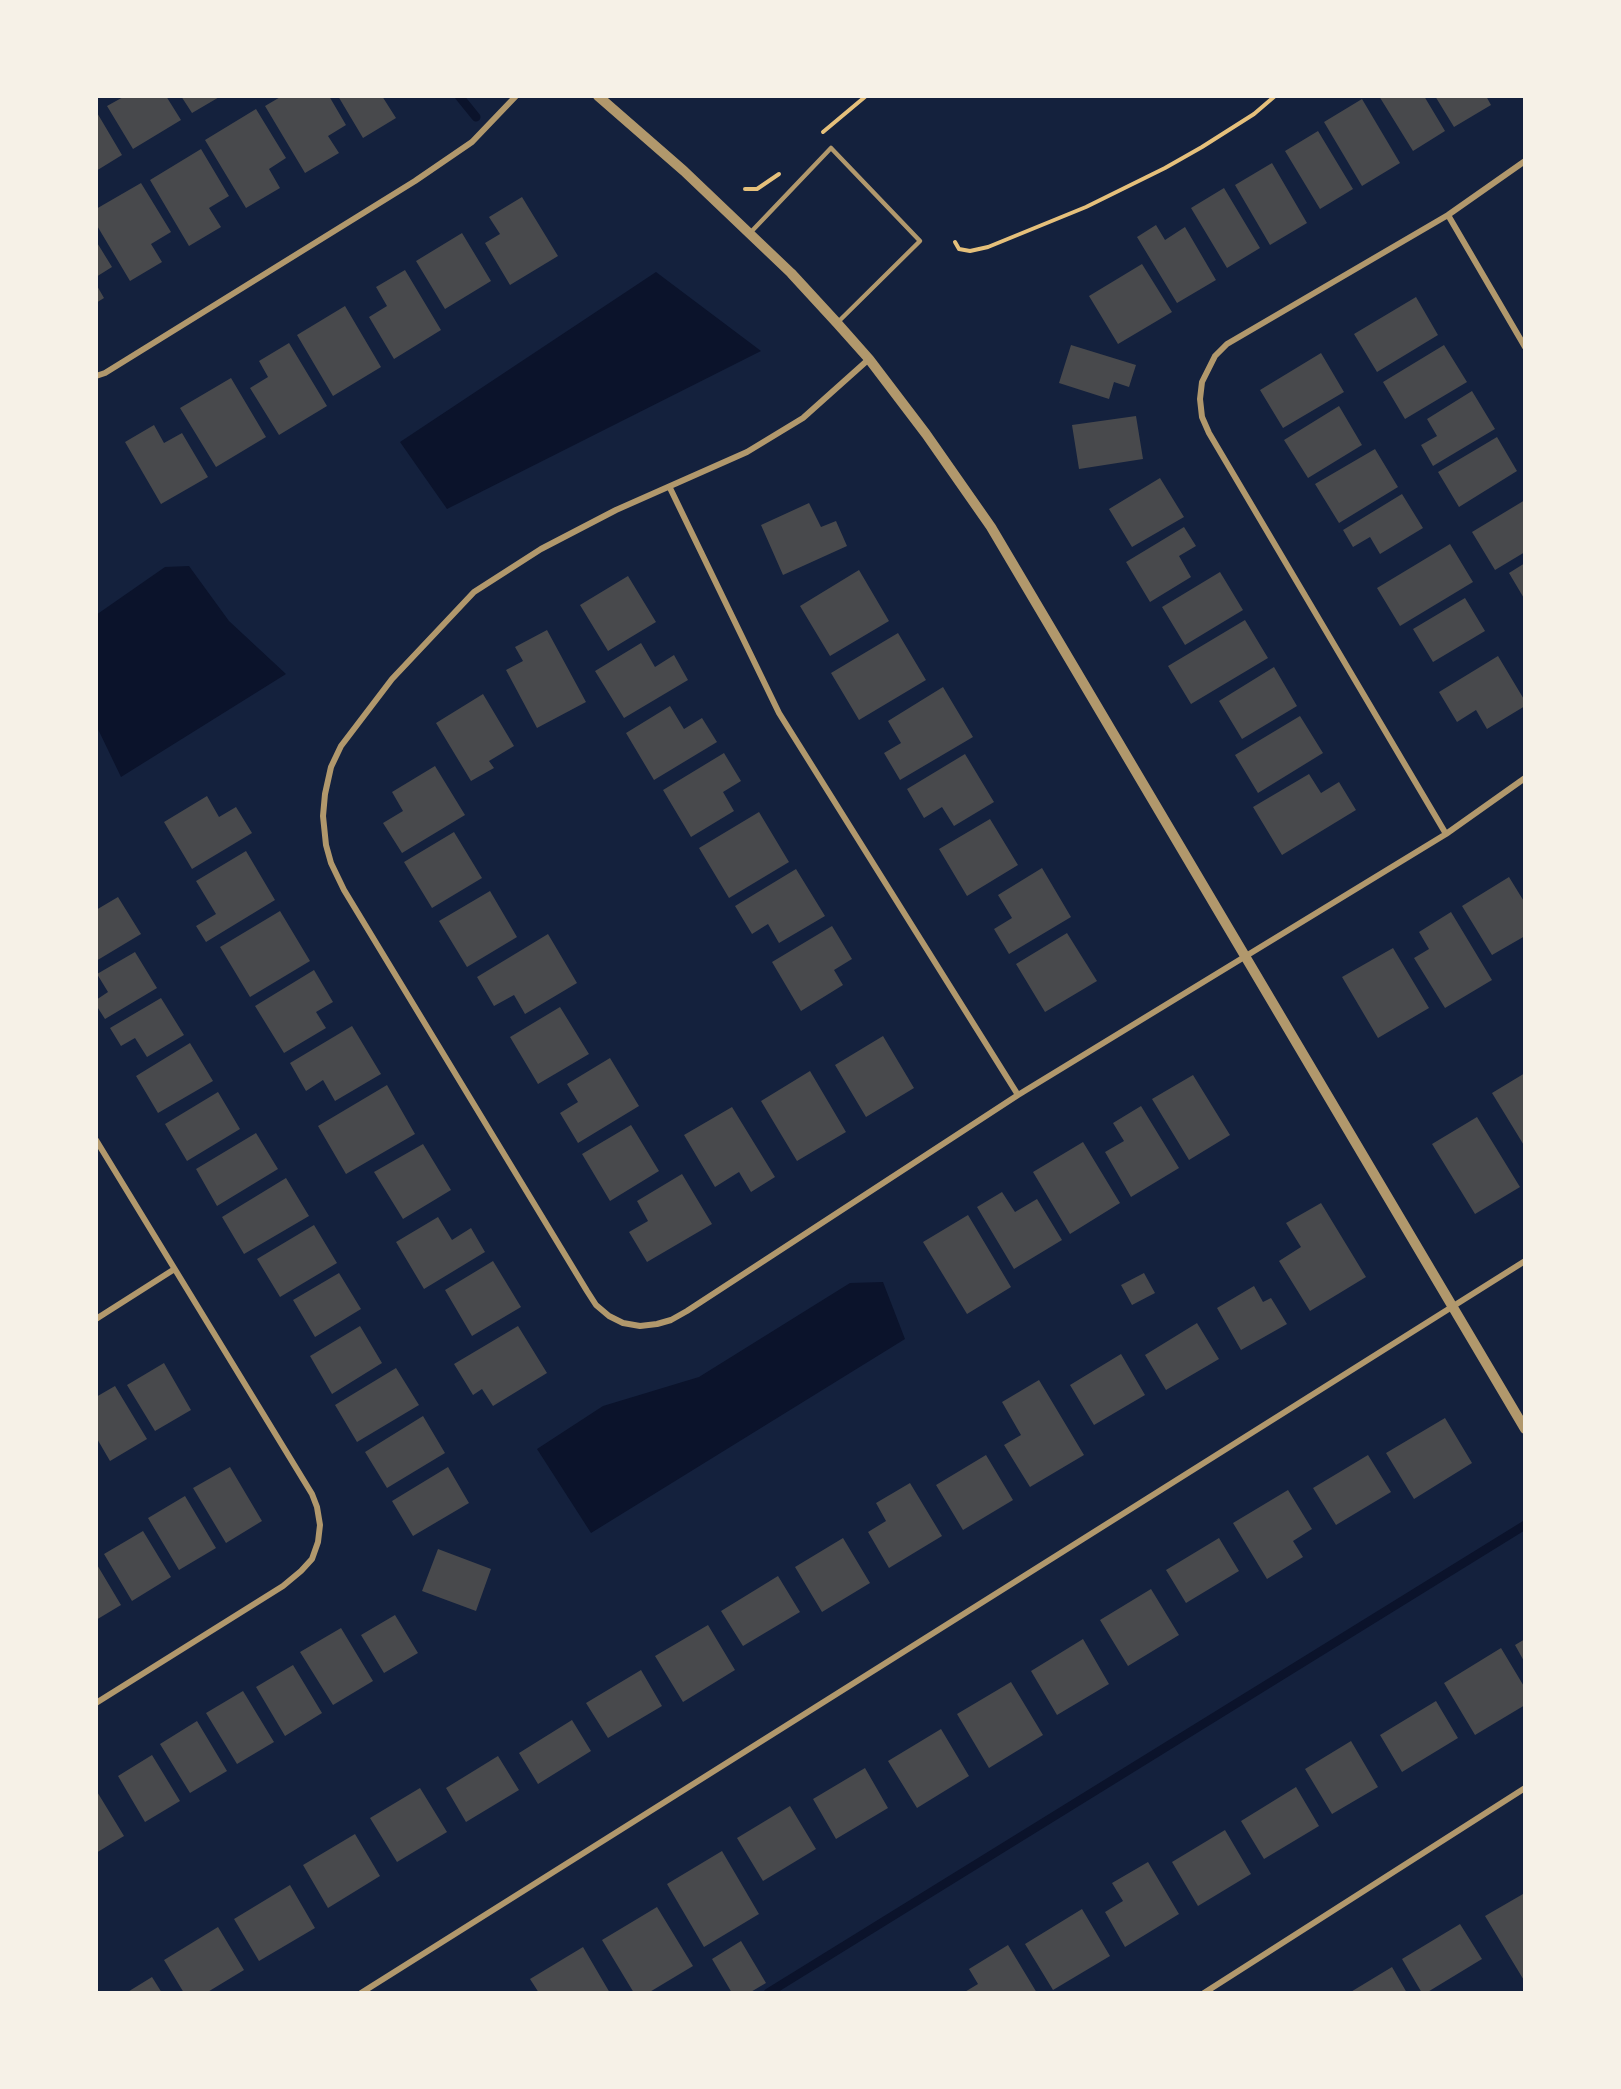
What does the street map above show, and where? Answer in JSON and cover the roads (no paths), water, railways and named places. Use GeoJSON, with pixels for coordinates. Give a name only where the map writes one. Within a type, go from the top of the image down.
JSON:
{"type":"FeatureCollection","features":[{"type":"Feature","properties":{"kind":"street"},"geometry":{"type":"LineString","coordinates":[[96,376],[105,373],[415,181],[472,142],[516,96]]}},
{"type":"Feature","properties":{"kind":"street"},"geometry":{"type":"LineString","coordinates":[[598,96],[684,171],[750,233],[837,323],[869,359],[926,434],[991,527],[1525,1430]]}},
{"type":"Feature","properties":{"kind":"street"},"geometry":{"type":"LineString","coordinates":[[1446,834],[1209,433],[1202,417],[1200,399],[1202,382],[1208,369],[1215,356],[1227,344],[1448,215],[1525,161]]}},
{"type":"Feature","properties":{"kind":"street"},"geometry":{"type":"LineString","coordinates":[[1448,215],[1525,348]]}},
{"type":"Feature","properties":{"kind":"street"},"geometry":{"type":"LineString","coordinates":[[869,359],[803,418],[747,452],[616,510],[541,549],[474,592],[393,679],[341,746],[331,767],[323,816],[326,845],[331,863],[344,890],[587,1291],[596,1305],[609,1316],[623,1323],[639,1326],[671,1320],[687,1311],[1018,1095],[1446,834],[1525,778]]}},
{"type":"Feature","properties":{"kind":"street"},"geometry":{"type":"LineString","coordinates":[[670,488],[779,713],[1018,1095]]}},
{"type":"Feature","properties":{"kind":"street"},"geometry":{"type":"LineString","coordinates":[[96,1140],[173,1270],[312,1494],[318,1508],[320,1525],[318,1542],[312,1559],[283,1586],[96,1703]]}},
{"type":"Feature","properties":{"kind":"street"},"geometry":{"type":"LineString","coordinates":[[361,1993],[1525,1261]]}},
{"type":"Feature","properties":{"kind":"street"},"geometry":{"type":"LineString","coordinates":[[96,1319],[173,1270]]}},
{"type":"Feature","properties":{"kind":"street"},"geometry":{"type":"LineString","coordinates":[[1204,1993],[1525,1788]]}},
{"type":"Feature","properties":{"kind":"lane"},"geometry":{"type":"LineString","coordinates":[[750,233],[831,148],[920,241],[837,323]]}},
{"type":"Feature","properties":{"kind":"water"},"geometry":{"type":"Polygon","coordinates":[[[656,272],[761,351],[447,509],[400,442],[656,272]]]}},
{"type":"Feature","properties":{"kind":"water"},"geometry":{"type":"Polygon","coordinates":[[[189,566],[229,621],[286,674],[121,777],[96,725],[96,615],[165,567],[189,566]]]}},
{"type":"Feature","properties":{"kind":"water"},"geometry":{"type":"Polygon","coordinates":[[[883,1282],[905,1339],[591,1533],[537,1449],[603,1406],[699,1377],[850,1283],[883,1282]]]}},
{"type":"Feature","properties":{"kind":"waterway"},"geometry":{"type":"LineString","coordinates":[[459,96],[476,117]]}},
{"type":"Feature","properties":{"kind":"waterway"},"geometry":{"type":"LineString","coordinates":[[768,1993],[1525,1525]]}}]}
